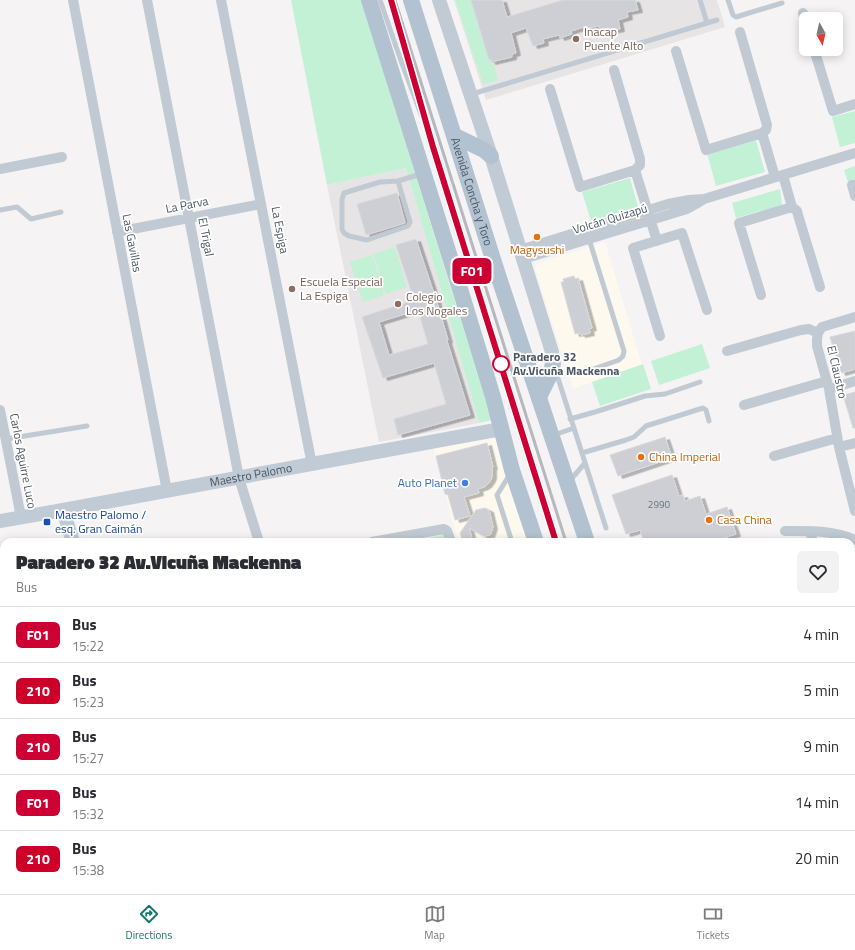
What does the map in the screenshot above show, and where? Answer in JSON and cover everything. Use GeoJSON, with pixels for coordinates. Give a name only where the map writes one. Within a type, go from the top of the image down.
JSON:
{"type":"FeatureCollection","features":[{"type":"Feature","properties":{"kind":"main road"},"geometry":{"type":"LineString","coordinates":[[369,0],[489,384],[512,470],[535,538]]}},
{"type":"Feature","properties":{"kind":"main road","name":"Avenida Concha y Toro"},"geometry":{"type":"LineString","coordinates":[[411,0],[498,275],[586,538]]}},
{"type":"Feature","properties":{"kind":"main road"},"geometry":{"type":"LineString","coordinates":[[455,136],[484,150],[491,156]]}},
{"type":"Feature","properties":{"kind":"main road"},"geometry":{"type":"LineString","coordinates":[[539,397],[551,372],[553,363]]}},
{"type":"Feature","properties":{"kind":"street","name":"Las Gavillas"},"geometry":{"type":"LineString","coordinates":[[73,0],[167,491]]}},
{"type":"Feature","properties":{"kind":"street","name":"El Trigal"},"geometry":{"type":"LineString","coordinates":[[147,0],[239,478],[255,538]]}},
{"type":"Feature","properties":{"kind":"street","name":"La Espiga"},"geometry":{"type":"LineString","coordinates":[[222,0],[312,465]]}},
{"type":"Feature","properties":{"kind":"street"},"geometry":{"type":"LineString","coordinates":[[439,0],[491,156],[552,352],[553,363]]}},
{"type":"Feature","properties":{"kind":"street"},"geometry":{"type":"LineString","coordinates":[[676,51],[706,150],[762,133],[766,130],[767,125],[740,32]]}},
{"type":"Feature","properties":{"kind":"street"},"geometry":{"type":"LineString","coordinates":[[816,56],[833,111],[855,104]]}},
{"type":"Feature","properties":{"kind":"street"},"geometry":{"type":"LineString","coordinates":[[550,89],[580,187],[635,170],[640,165],[640,159],[614,70]]}},
{"type":"Feature","properties":{"kind":"street"},"geometry":{"type":"LineString","coordinates":[[762,133],[792,207],[797,211],[820,287]]}},
{"type":"Feature","properties":{"kind":"street","name":"Volcán Quizapú"},"geometry":{"type":"LineString","coordinates":[[521,254],[589,239],[678,202],[704,199],[855,152]]}},
{"type":"Feature","properties":{"kind":"street"},"geometry":{"type":"LineString","coordinates":[[0,170],[62,157]]}},
{"type":"Feature","properties":{"kind":"street"},"geometry":{"type":"LineString","coordinates":[[635,170],[657,240]]}},
{"type":"Feature","properties":{"kind":"street"},"geometry":{"type":"LineString","coordinates":[[853,185],[855,196]]}},
{"type":"Feature","properties":{"kind":"street","name":"La Parva"},"geometry":{"type":"LineString","coordinates":[[117,232],[261,204]]}},
{"type":"Feature","properties":{"kind":"street"},"geometry":{"type":"LineString","coordinates":[[761,295],[739,223],[792,207]]}},
{"type":"Feature","properties":{"kind":"street","name":"Volcán Quizapú"},"geometry":{"type":"LineString","coordinates":[[521,254],[649,215]]}},
{"type":"Feature","properties":{"kind":"street"},"geometry":{"type":"LineString","coordinates":[[660,336],[632,248],[682,233],[707,310]]}},
{"type":"Feature","properties":{"kind":"street"},"geometry":{"type":"LineString","coordinates":[[727,351],[801,330],[809,329],[818,333],[825,326],[855,317]]}},
{"type":"Feature","properties":{"kind":"street","name":"El Claustro"},"geometry":{"type":"LineString","coordinates":[[818,333],[817,342],[828,385],[838,443],[854,506]]}},
{"type":"Feature","properties":{"kind":"street"},"geometry":{"type":"LineString","coordinates":[[744,405],[828,385],[855,381]]}},
{"type":"Feature","properties":{"kind":"street","name":"Carlos Aguirre Luco"},"geometry":{"type":"LineString","coordinates":[[0,410],[21,518]]}},
{"type":"Feature","properties":{"kind":"street","name":"Maestro Palomo"},"geometry":{"type":"LineString","coordinates":[[0,521],[312,465],[501,429]]}},
{"type":"Feature","properties":{"kind":"street"},"geometry":{"type":"LineString","coordinates":[[774,456],[838,443],[855,443]]}},
{"type":"Feature","properties":{"kind":"street"},"geometry":{"type":"LineString","coordinates":[[64,510],[72,538]]}},
{"type":"Feature","properties":{"kind":"street"},"geometry":{"type":"LineString","coordinates":[[394,538],[442,529],[446,530],[450,538]]}},
{"type":"Feature","properties":{"kind":"street"},"geometry":{"type":"LineString","coordinates":[[785,531],[835,533],[849,538]]}},
{"type":"Feature","properties":{"kind":"street"},"geometry":{"type":"LineString","coordinates":[[810,531],[812,538]]}},
{"type":"Feature","properties":{"kind":"lane"},"geometry":{"type":"LineString","coordinates":[[380,0],[433,147]]}},
{"type":"Feature","properties":{"kind":"lane"},"geometry":{"type":"LineString","coordinates":[[391,0],[433,147],[555,538]]}},
{"type":"Feature","properties":{"kind":"lane"},"geometry":{"type":"LineString","coordinates":[[700,0],[707,23]]}},
{"type":"Feature","properties":{"kind":"lane"},"geometry":{"type":"LineString","coordinates":[[728,0],[733,15],[736,17],[782,3]]}},
{"type":"Feature","properties":{"kind":"lane"},"geometry":{"type":"LineString","coordinates":[[471,95],[717,20]]}},
{"type":"Feature","properties":{"kind":"lane"},"geometry":{"type":"LineString","coordinates":[[398,181],[410,222],[408,226],[367,240],[344,233],[342,229],[342,199],[344,193],[380,182],[398,181],[424,174]]}},
{"type":"Feature","properties":{"kind":"lane"},"geometry":{"type":"LineString","coordinates":[[0,210],[17,207],[31,219],[62,212]]}},
{"type":"Feature","properties":{"kind":"lane"},"geometry":{"type":"LineString","coordinates":[[582,373],[619,360],[623,356],[624,351],[589,239]]}},
{"type":"Feature","properties":{"kind":"lane"},"geometry":{"type":"LineString","coordinates":[[553,363],[606,528]]}},
{"type":"Feature","properties":{"kind":"lane"},"geometry":{"type":"LineString","coordinates":[[570,419],[645,396],[665,394],[700,382]]}},
{"type":"Feature","properties":{"kind":"lane"},"geometry":{"type":"LineString","coordinates":[[582,453],[626,440],[634,437],[646,426],[703,408],[706,410],[709,421]]}},
{"type":"Feature","properties":{"kind":"lane"},"geometry":{"type":"LineString","coordinates":[[6,439],[87,426]]}},
{"type":"Feature","properties":{"kind":"lane"},"geometry":{"type":"LineString","coordinates":[[552,435],[574,428]]}},
{"type":"Feature","properties":{"kind":"lane"},"geometry":{"type":"LineString","coordinates":[[568,486],[573,477],[585,463]]}},
{"type":"Feature","properties":{"kind":"lane"},"geometry":{"type":"LineString","coordinates":[[511,538],[497,495],[512,470]]}},
{"type":"Feature","properties":{"kind":"shaded area","name":"Inacap Puente Alto"},"geometry":{"type":"Polygon","coordinates":[[[454,0],[717,0],[725,27],[486,100],[454,0]]]}},
{"type":"Feature","properties":{"kind":"shaded area","name":"Colegio Los Nogales"},"geometry":{"type":"Polygon","coordinates":[[[406,168],[479,423],[379,442],[327,185],[406,168]]]}},
{"type":"Feature","properties":{"kind":"shaded area"},"geometry":{"type":"Polygon","coordinates":[[[605,242],[642,365],[573,389],[535,269],[538,263],[605,242]]]}},
{"type":"Feature","properties":{"kind":"shaded area"},"geometry":{"type":"Polygon","coordinates":[[[497,438],[527,538],[457,538],[433,448],[497,438]]]}},
{"type":"Feature","properties":{"kind":"green space"},"geometry":{"type":"Polygon","coordinates":[[[291,0],[361,0],[492,420],[479,423],[406,168],[327,185],[291,0]]]}},
{"type":"Feature","properties":{"kind":"green space"},"geometry":{"type":"Polygon","coordinates":[[[455,0],[471,0],[489,60],[494,65],[498,80],[483,84],[455,0]]]}},
{"type":"Feature","properties":{"kind":"green space"},"geometry":{"type":"Polygon","coordinates":[[[855,111],[855,143],[840,147],[832,117],[855,111]]]}},
{"type":"Feature","properties":{"kind":"green space"},"geometry":{"type":"Polygon","coordinates":[[[756,140],[765,172],[716,186],[707,153],[756,140]]]}},
{"type":"Feature","properties":{"kind":"green space"},"geometry":{"type":"Polygon","coordinates":[[[855,166],[855,180],[848,182],[844,170],[855,166]]]}},
{"type":"Feature","properties":{"kind":"green space"},"geometry":{"type":"Polygon","coordinates":[[[630,178],[638,207],[591,221],[582,192],[630,178]]]}},
{"type":"Feature","properties":{"kind":"green space"},"geometry":{"type":"Polygon","coordinates":[[[780,189],[782,205],[736,218],[732,203],[780,189]]]}},
{"type":"Feature","properties":{"kind":"green space"},"geometry":{"type":"Polygon","coordinates":[[[395,247],[407,287],[386,294],[373,254],[395,247]]]}},
{"type":"Feature","properties":{"kind":"green space"},"geometry":{"type":"Polygon","coordinates":[[[372,255],[384,295],[363,302],[350,262],[372,255]]]}},
{"type":"Feature","properties":{"kind":"green space"},"geometry":{"type":"Polygon","coordinates":[[[702,344],[710,368],[659,385],[651,361],[702,344]]]}},
{"type":"Feature","properties":{"kind":"green space"},"geometry":{"type":"Polygon","coordinates":[[[643,364],[651,389],[600,406],[592,382],[643,364]]]}},
{"type":"Feature","properties":{"kind":"green space"},"geometry":{"type":"Polygon","coordinates":[[[443,535],[444,538],[428,538],[443,535]]]}},
{"type":"Feature","properties":{"kind":"building"},"geometry":{"type":"Polygon","coordinates":[[[471,0],[502,0],[507,17],[563,0],[635,0],[638,10],[627,12],[628,17],[618,20],[620,29],[601,33],[599,26],[588,28],[587,26],[571,31],[572,34],[560,38],[559,35],[543,39],[544,43],[533,46],[526,28],[511,33],[516,53],[512,54],[512,57],[491,62],[491,59],[489,60],[471,0]]]}},
{"type":"Feature","properties":{"kind":"building"},"geometry":{"type":"Polygon","coordinates":[[[397,193],[405,223],[366,235],[357,204],[397,193]]]}},
{"type":"Feature","properties":{"kind":"building"},"geometry":{"type":"Polygon","coordinates":[[[416,239],[439,309],[448,340],[447,341],[470,415],[398,435],[394,419],[446,404],[434,363],[383,378],[362,317],[414,300],[396,245],[416,239]],[[418,310],[379,322],[389,355],[428,344],[418,310]]]}},
{"type":"Feature","properties":{"kind":"building"},"geometry":{"type":"Polygon","coordinates":[[[574,276],[575,279],[578,278],[592,328],[589,329],[590,333],[581,335],[580,333],[575,334],[561,282],[564,282],[563,279],[574,276]]]}},
{"type":"Feature","properties":{"kind":"building"},"geometry":{"type":"Polygon","coordinates":[[[855,331],[855,369],[841,373],[830,337],[855,331]]]}},
{"type":"Feature","properties":{"kind":"building"},"geometry":{"type":"Polygon","coordinates":[[[855,392],[855,428],[853,428],[843,395],[855,392]]]}},
{"type":"Feature","properties":{"kind":"building","name":"China Imperial"},"geometry":{"type":"Polygon","coordinates":[[[665,437],[672,458],[618,476],[610,455],[665,437]]]}},
{"type":"Feature","properties":{"kind":"building","name":"Auto Planet"},"geometry":{"type":"Polygon","coordinates":[[[487,443],[493,467],[492,477],[487,485],[478,489],[479,493],[464,497],[470,516],[455,520],[448,495],[445,494],[436,456],[487,443]]]}},
{"type":"Feature","properties":{"kind":"building"},"geometry":{"type":"Polygon","coordinates":[[[672,475],[679,496],[683,495],[685,501],[700,496],[706,514],[727,507],[736,534],[724,538],[643,538],[640,530],[626,534],[612,495],[672,475]]]}},
{"type":"Feature","properties":{"kind":"building"},"geometry":{"type":"Polygon","coordinates":[[[485,508],[489,510],[493,527],[490,535],[484,536],[469,528],[472,538],[462,538],[460,533],[476,510],[485,508]]]}},
{"type":"Feature","properties":{"kind":"railway"},"geometry":{"type":"LineString","coordinates":[[395,0],[565,538]]}},
{"type":"Feature","properties":{"kind":"bus line","name":"F01"},"geometry":{"type":"LineString","coordinates":[[391,0],[433,147],[555,538]]}},
{"type":"Feature","properties":{"kind":"place","name":"Inacap Puente Alto"},"geometry":{"type":"Point","coordinates":[576,39]}},
{"type":"Feature","properties":{"kind":"place","name":"Magysushi"},"geometry":{"type":"Point","coordinates":[537,237]}},
{"type":"Feature","properties":{"kind":"place","name":"Escuela Especial La Espiga"},"geometry":{"type":"Point","coordinates":[292,289]}},
{"type":"Feature","properties":{"kind":"place","name":"Colegio Los Nogales"},"geometry":{"type":"Point","coordinates":[398,304]}},
{"type":"Feature","properties":{"kind":"place","name":"Paradero 32 Av.Vicuña Mackenna"},"geometry":{"type":"Point","coordinates":[501,364]}},
{"type":"Feature","properties":{"kind":"place","name":"China Imperial"},"geometry":{"type":"Point","coordinates":[641,457]}},
{"type":"Feature","properties":{"kind":"place","name":"Auto Planet"},"geometry":{"type":"Point","coordinates":[465,483]}},
{"type":"Feature","properties":{"kind":"place","name":"Casa China"},"geometry":{"type":"Point","coordinates":[709,520]}},
{"type":"Feature","properties":{"kind":"place","name":"Maestro Palomo / esq. Gran Caimán"},"geometry":{"type":"Point","coordinates":[47,522]}}]}
